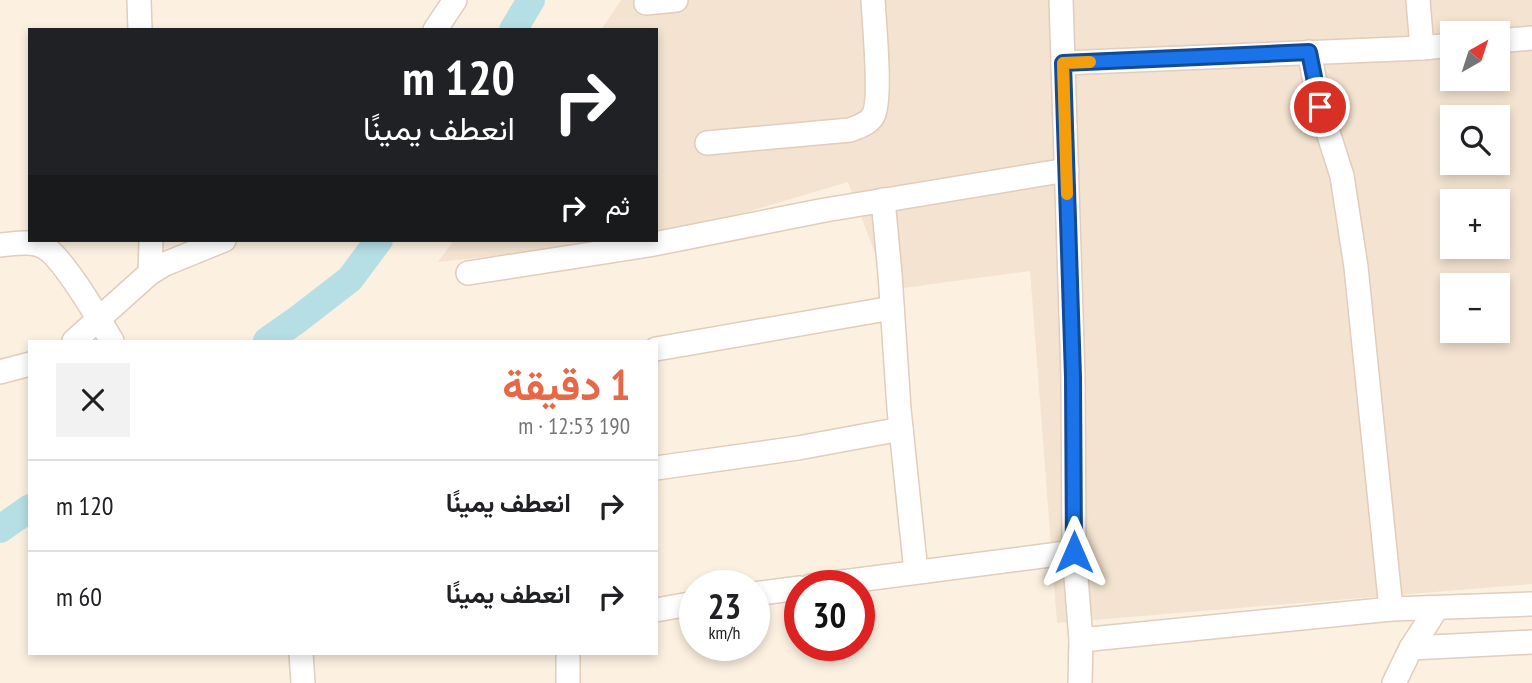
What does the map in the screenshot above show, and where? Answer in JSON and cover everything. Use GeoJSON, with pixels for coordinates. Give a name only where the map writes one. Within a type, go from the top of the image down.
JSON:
{"type":"FeatureCollection","features":[{"type":"Feature","properties":{"kind":"street"},"geometry":{"type":"LineString","coordinates":[[139,0],[141,28]]}},
{"type":"Feature","properties":{"kind":"street"},"geometry":{"type":"LineString","coordinates":[[436,28],[456,0]]}},
{"type":"Feature","properties":{"kind":"street"},"geometry":{"type":"LineString","coordinates":[[646,3],[676,0]]}},
{"type":"Feature","properties":{"kind":"street"},"geometry":{"type":"LineString","coordinates":[[707,143],[850,130],[864,125],[873,117],[876,106],[873,0]]}},
{"type":"Feature","properties":{"kind":"street"},"geometry":{"type":"LineString","coordinates":[[1061,0],[1073,377],[1074,552],[1081,640],[1080,683]]}},
{"type":"Feature","properties":{"kind":"street"},"geometry":{"type":"LineString","coordinates":[[1418,0],[1422,48]]}},
{"type":"Feature","properties":{"kind":"street"},"geometry":{"type":"LineString","coordinates":[[1510,40],[1532,37]]}},
{"type":"Feature","properties":{"kind":"street"},"geometry":{"type":"LineString","coordinates":[[1063,63],[1440,47]]}},
{"type":"Feature","properties":{"kind":"street"},"geometry":{"type":"LineString","coordinates":[[1309,52],[1320,107],[1342,176],[1356,267],[1391,609]]}},
{"type":"Feature","properties":{"kind":"street"},"geometry":{"type":"LineString","coordinates":[[468,273],[649,245],[825,209],[1066,170]]}},
{"type":"Feature","properties":{"kind":"street"},"geometry":{"type":"LineString","coordinates":[[883,200],[901,429],[916,572]]}},
{"type":"Feature","properties":{"kind":"street"},"geometry":{"type":"LineString","coordinates":[[150,272],[151,242]]}},
{"type":"Feature","properties":{"kind":"street"},"geometry":{"type":"LineString","coordinates":[[75,340],[150,272],[219,242]]}},
{"type":"Feature","properties":{"kind":"street"},"geometry":{"type":"LineString","coordinates":[[0,245],[27,243],[43,246],[56,256],[111,340]]}},
{"type":"Feature","properties":{"kind":"street"},"geometry":{"type":"LineString","coordinates":[[658,349],[892,308]]}},
{"type":"Feature","properties":{"kind":"street"},"geometry":{"type":"LineString","coordinates":[[0,372],[28,365]]}},
{"type":"Feature","properties":{"kind":"street"},"geometry":{"type":"LineString","coordinates":[[658,468],[798,448],[901,429]]}},
{"type":"Feature","properties":{"kind":"street"},"geometry":{"type":"LineString","coordinates":[[875,577],[1074,552]]}},
{"type":"Feature","properties":{"kind":"street"},"geometry":{"type":"LineString","coordinates":[[1081,640],[1391,609],[1532,604]]}},
{"type":"Feature","properties":{"kind":"street"},"geometry":{"type":"LineString","coordinates":[[658,610],[679,606]]}},
{"type":"Feature","properties":{"kind":"street"},"geometry":{"type":"LineString","coordinates":[[1394,683],[1411,648],[1437,608]]}},
{"type":"Feature","properties":{"kind":"street"},"geometry":{"type":"LineString","coordinates":[[1411,648],[1532,642]]}},
{"type":"Feature","properties":{"kind":"street"},"geometry":{"type":"LineString","coordinates":[[302,655],[303,683]]}},
{"type":"Feature","properties":{"kind":"street"},"geometry":{"type":"LineString","coordinates":[[568,655],[568,683]]}},
{"type":"Feature","properties":{"kind":"shaded area"},"geometry":{"type":"Polygon","coordinates":[[[621,0],[1532,0],[1532,584],[1057,623],[1030,271],[889,290],[848,182],[658,238],[658,28],[602,28],[621,0]]]}},
{"type":"Feature","properties":{"kind":"shaded area"},"geometry":{"type":"Polygon","coordinates":[[[453,242],[632,242],[438,262],[453,242]]]}},
{"type":"Feature","properties":{"kind":"waterway"},"geometry":{"type":"LineString","coordinates":[[514,28],[531,0]]}},
{"type":"Feature","properties":{"kind":"waterway"},"geometry":{"type":"LineString","coordinates":[[268,340],[350,279],[378,242]]}},
{"type":"Feature","properties":{"kind":"waterway"},"geometry":{"type":"LineString","coordinates":[[0,529],[28,509]]}},
{"type":"Feature","properties":{"kind":"slow traffic"},"geometry":{"type":"LineString","coordinates":[[1067,194],[1063,63],[1090,62]]}},
{"type":"Feature","properties":{"kind":"route"},"geometry":{"type":"LineString","coordinates":[[1074,552],[1073,377],[1063,63],[1309,52],[1320,107]]}}]}
